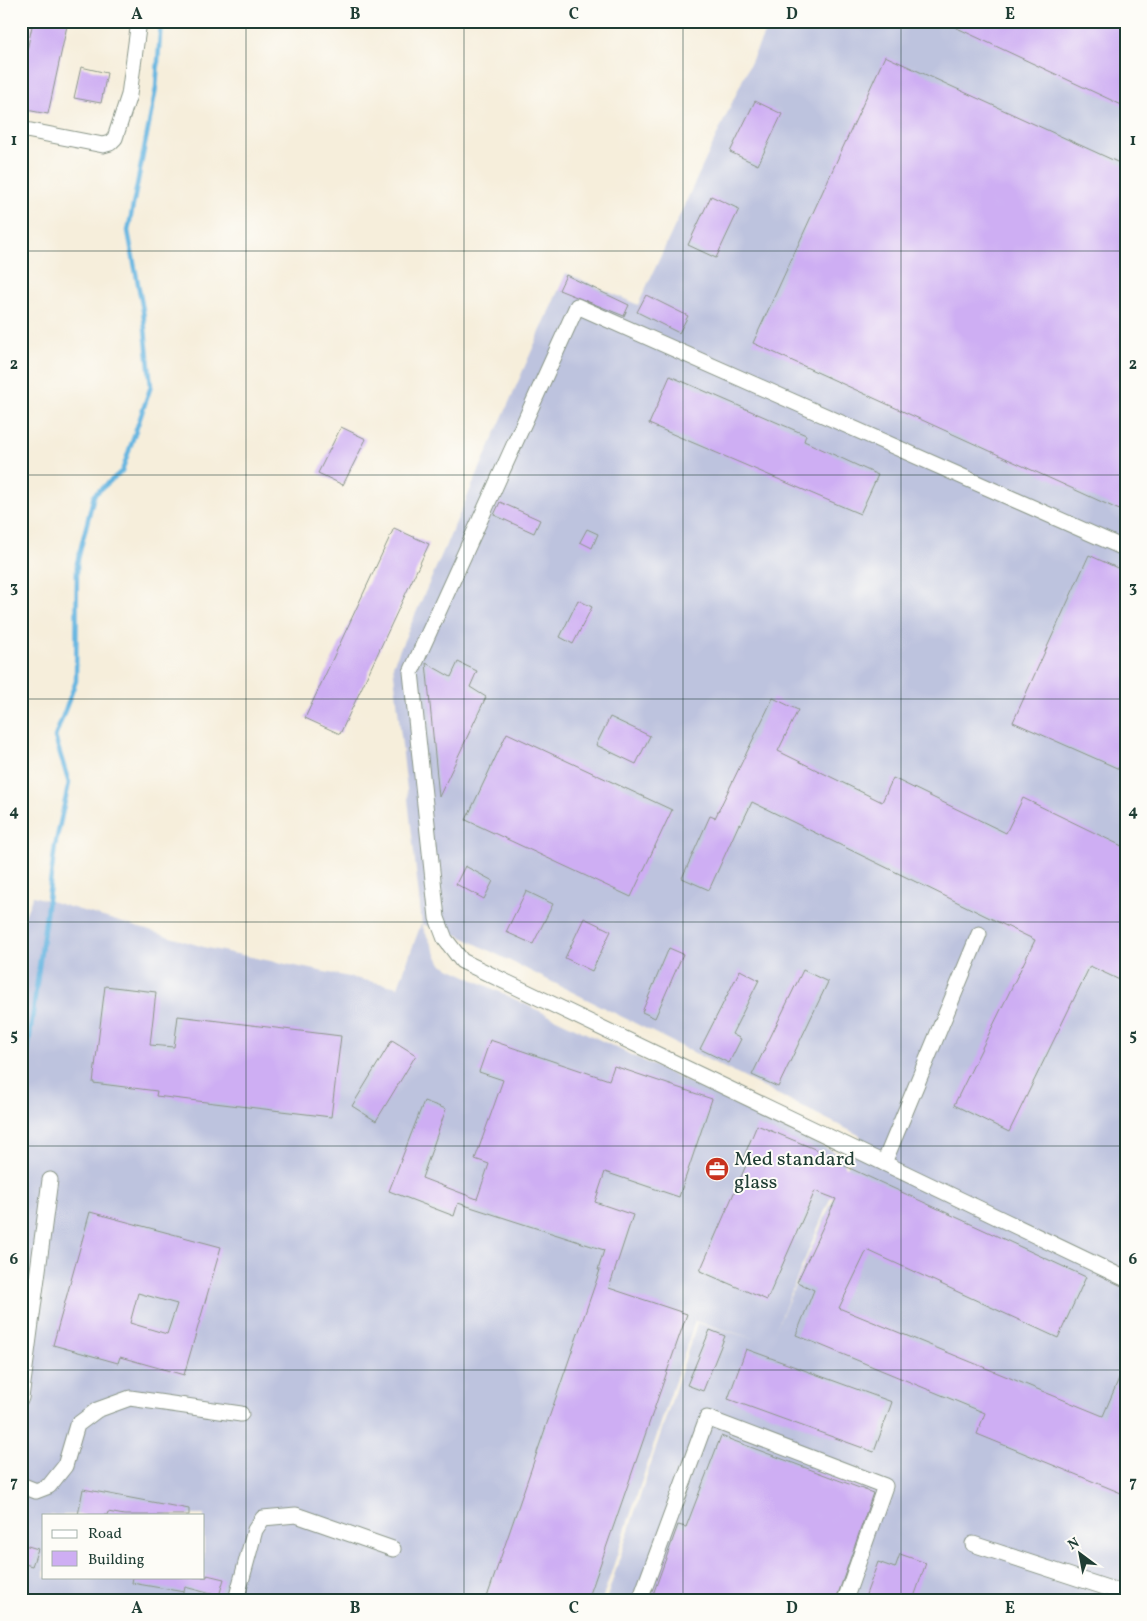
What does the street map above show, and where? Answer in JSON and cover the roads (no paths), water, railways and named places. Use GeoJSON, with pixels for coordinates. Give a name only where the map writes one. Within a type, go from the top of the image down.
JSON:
{"type":"FeatureCollection","features":[{"type":"Feature","properties":{"kind":"street"},"geometry":{"type":"LineString","coordinates":[[21,129],[103,145],[110,143],[115,138],[129,95],[140,21]]}},
{"type":"Feature","properties":{"kind":"street"},"geometry":{"type":"LineString","coordinates":[[1126,549],[577,306],[411,672],[438,918],[445,939],[462,961],[1126,1278]]}},
{"type":"Feature","properties":{"kind":"street"},"geometry":{"type":"LineString","coordinates":[[884,1163],[979,934]]}},
{"type":"Feature","properties":{"kind":"street"},"geometry":{"type":"LineString","coordinates":[[21,1398],[50,1180]]}},
{"type":"Feature","properties":{"kind":"street"},"geometry":{"type":"LineString","coordinates":[[21,1485],[36,1491],[49,1486],[65,1466],[77,1425],[98,1410],[130,1398],[241,1414]]}},
{"type":"Feature","properties":{"kind":"street"},"geometry":{"type":"LineString","coordinates":[[640,1600],[707,1418],[885,1486],[845,1600]]}},
{"type":"Feature","properties":{"kind":"street"},"geometry":{"type":"LineString","coordinates":[[236,1600],[255,1530],[264,1518],[296,1515],[393,1549]]}},
{"type":"Feature","properties":{"kind":"street"},"geometry":{"type":"LineString","coordinates":[[973,1544],[1126,1594]]}},
{"type":"Feature","properties":{"kind":"waterway"},"geometry":{"type":"LineString","coordinates":[[21,1104],[55,846],[69,783],[55,737],[76,681],[77,563],[94,495],[122,471],[151,386],[143,310],[128,231],[156,88],[161,21]]}},
{"type":"Feature","properties":{"kind":"place","name":"Med standard glass"},"geometry":{"type":"Point","coordinates":[717,1169]}}]}
